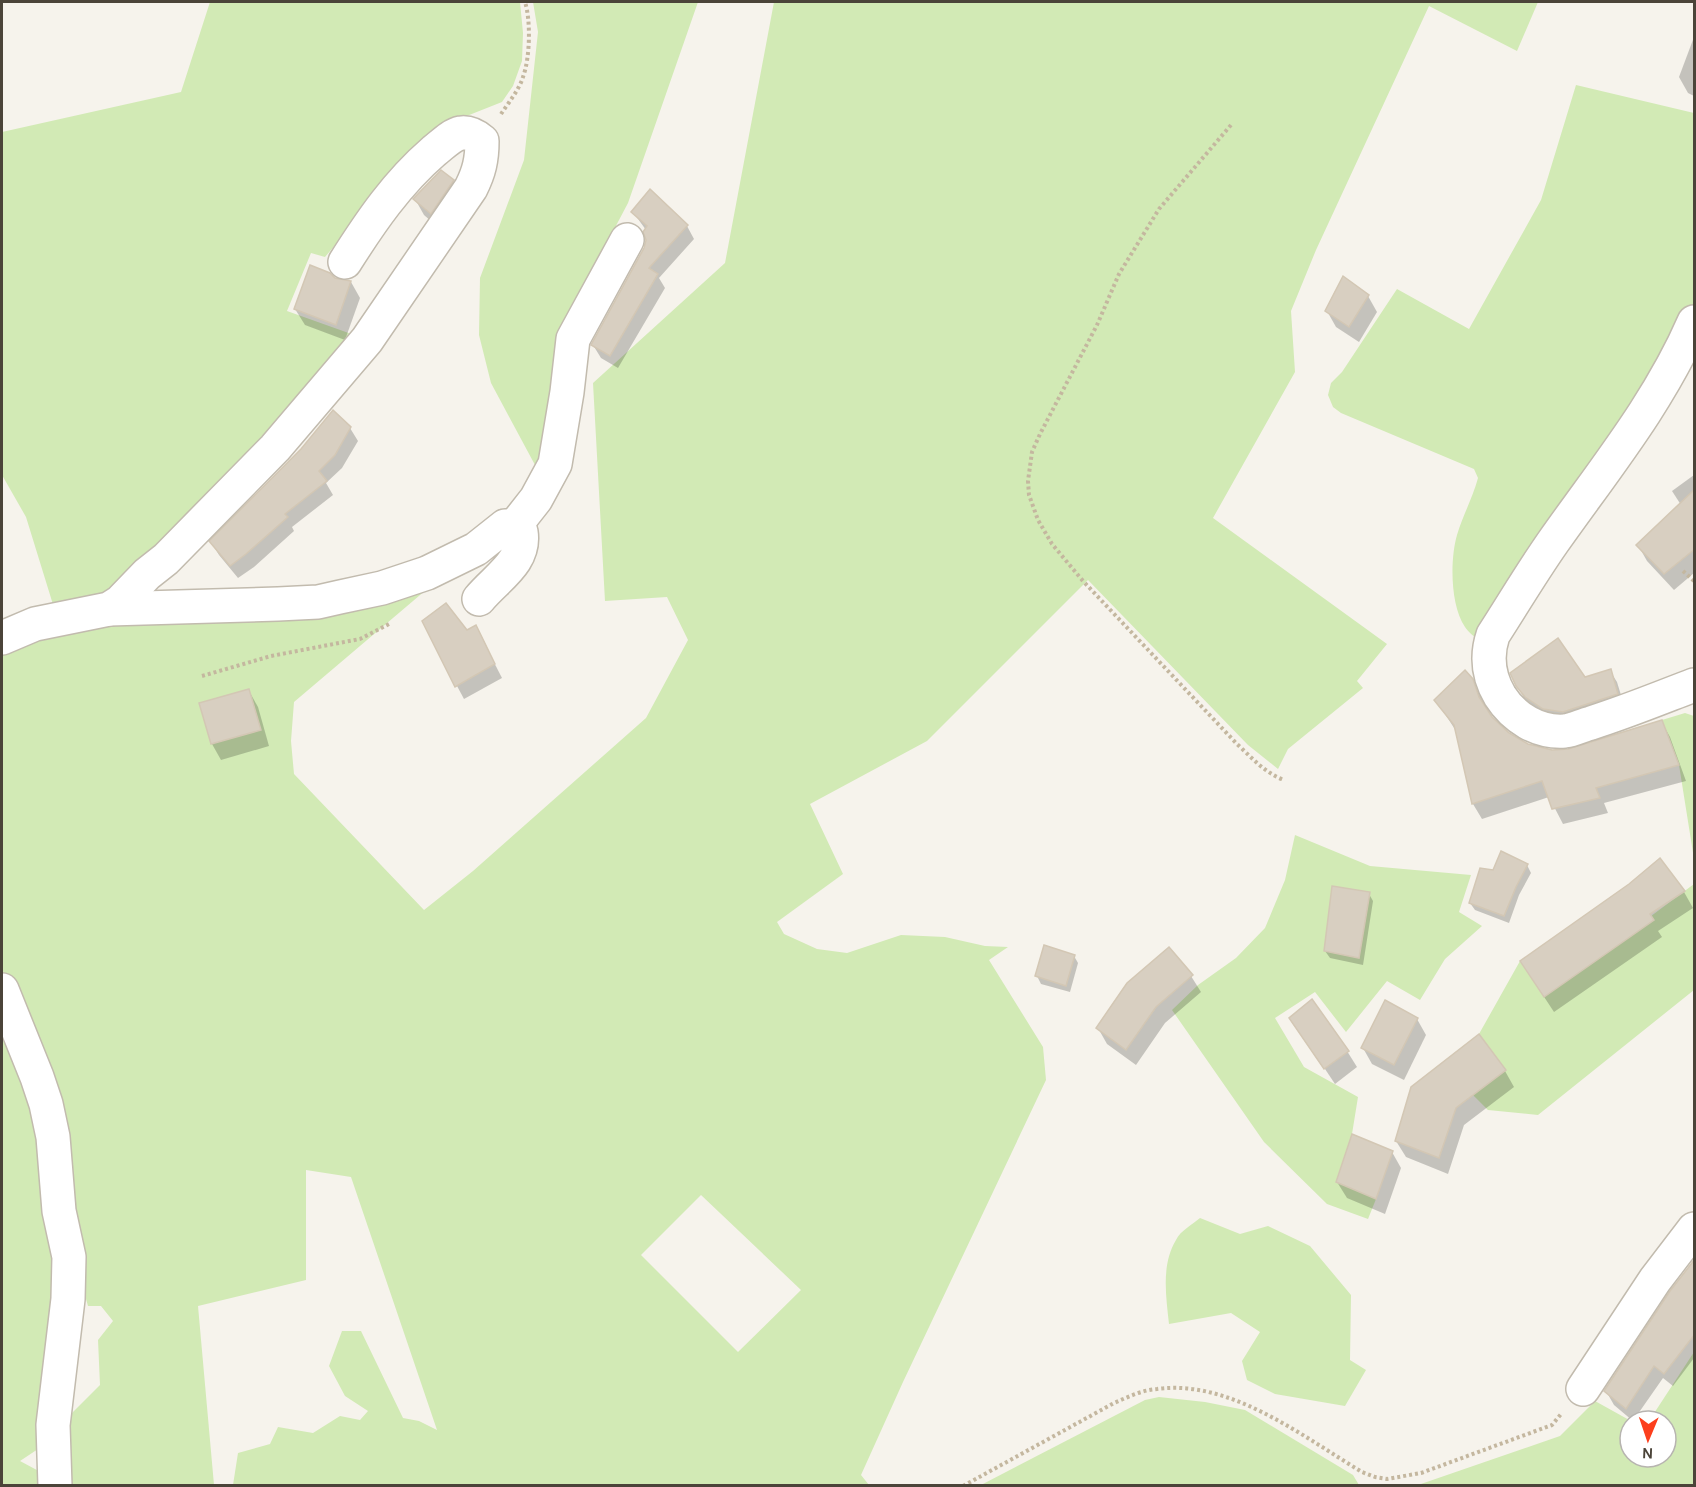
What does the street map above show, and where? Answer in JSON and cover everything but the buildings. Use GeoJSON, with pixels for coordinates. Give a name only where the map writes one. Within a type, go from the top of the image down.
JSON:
{"type":"FeatureCollection","features":[{"type":"Feature","properties":{"kind":"lane"},"geometry":{"type":"LineString","coordinates":[[109,609],[120,602],[147,574],[166,559],[275,448],[367,340],[471,188],[480,171],[482,141],[473,135],[461,133],[451,138],[414,169],[372,220],[345,262]]}},
{"type":"Feature","properties":{"kind":"lane"},"geometry":{"type":"LineString","coordinates":[[514,527],[537,498],[555,464],[573,339],[627,240]]}},
{"type":"Feature","properties":{"kind":"lane"},"geometry":{"type":"LineString","coordinates":[[1695,322],[1681,354],[1648,410],[1551,544],[1493,635],[1488,650],[1490,673],[1498,692],[1508,708],[1522,720],[1536,727],[1565,731],[1618,715],[1695,685]]}},
{"type":"Feature","properties":{"kind":"lane"},"geometry":{"type":"LineString","coordinates":[[2,638],[35,624],[109,609],[318,602],[382,588],[427,573],[476,549],[505,526],[514,527],[521,532],[522,540],[517,558],[509,570],[479,599]]}},
{"type":"Feature","properties":{"kind":"lane"},"geometry":{"type":"LineString","coordinates":[[2,990],[37,1077],[50,1121],[58,1182],[59,1211],[69,1257],[68,1299],[53,1425],[55,1485]]}},
{"type":"Feature","properties":{"kind":"lane"},"geometry":{"type":"LineString","coordinates":[[1582,1389],[1655,1280],[1695,1228]]}},
{"type":"Feature","properties":{"kind":"path"},"geometry":{"type":"LineString","coordinates":[[482,141],[513,98],[524,76],[529,31],[525,2]]}},
{"type":"Feature","properties":{"kind":"path"},"geometry":{"type":"LineString","coordinates":[[1231,125],[1159,209],[1119,274],[1097,325],[1032,452],[1028,481],[1029,495],[1044,532],[1083,581],[1237,744],[1264,769],[1284,780]]}},
{"type":"Feature","properties":{"kind":"path"},"geometry":{"type":"LineString","coordinates":[[1683,571],[1695,581]]}},
{"type":"Feature","properties":{"kind":"path"},"geometry":{"type":"LineString","coordinates":[[963,1485],[1114,1403],[1158,1388],[1206,1391],[1243,1402],[1362,1472],[1387,1479],[1421,1473],[1552,1425],[1582,1389]]}},
{"type":"Feature","properties":{"kind":"green space"},"geometry":{"type":"Polygon","coordinates":[[[210,2],[520,2],[523,33],[522,61],[513,86],[502,102],[449,123],[402,166],[325,257],[311,253],[287,311],[357,336],[308,396],[105,599],[55,611],[26,517],[2,475],[2,132],[181,92],[210,2]]]}},
{"type":"Feature","properties":{"kind":"green space"},"geometry":{"type":"Polygon","coordinates":[[[533,2],[698,2],[628,203],[562,328],[549,443],[535,465],[491,383],[479,335],[480,278],[524,160],[538,32],[533,2]]]}},
{"type":"Feature","properties":{"kind":"green space"},"geometry":{"type":"Polygon","coordinates":[[[774,2],[1538,2],[1517,51],[1429,6],[1316,250],[1291,311],[1295,372],[1213,518],[1387,644],[1357,681],[1363,688],[1288,749],[1278,769],[1248,745],[1088,580],[927,741],[810,804],[843,874],[777,922],[784,934],[817,949],[847,953],[901,935],[945,937],[985,946],[1008,947],[989,960],[1043,1047],[1046,1080],[861,1475],[869,1485],[233,1485],[238,1453],[270,1444],[278,1427],[313,1433],[340,1416],[360,1420],[368,1411],[345,1396],[329,1366],[342,1331],[361,1331],[403,1418],[419,1421],[437,1430],[351,1177],[306,1170],[306,1280],[198,1306],[214,1485],[63,1485],[62,1423],[100,1385],[98,1340],[113,1321],[101,1306],[88,1306],[82,1285],[38,1449],[20,1461],[48,1476],[50,1485],[2,1486],[2,991],[10,987],[2,969],[2,650],[54,628],[446,573],[294,702],[291,741],[294,774],[424,910],[473,871],[646,718],[688,640],[667,597],[605,601],[593,383],[725,263],[774,2]],[[701,1195],[641,1255],[738,1352],[801,1290],[701,1195]]]}},
{"type":"Feature","properties":{"kind":"green space"},"geometry":{"type":"Polygon","coordinates":[[[1576,85],[1694,113],[1694,303],[1675,347],[1478,640],[1466,629],[1460,618],[1454,595],[1452,569],[1457,535],[1478,478],[1474,469],[1341,413],[1333,407],[1328,395],[1331,383],[1342,372],[1397,289],[1469,329],[1541,200],[1576,85]]]}},
{"type":"Feature","properties":{"kind":"green space"},"geometry":{"type":"Polygon","coordinates":[[[1685,713],[1694,716],[1694,859],[1679,765],[1662,720],[1685,713]]]}},
{"type":"Feature","properties":{"kind":"green space"},"geometry":{"type":"Polygon","coordinates":[[[1295,835],[1370,866],[1471,875],[1459,912],[1482,926],[1445,959],[1420,1000],[1387,981],[1346,1032],[1315,992],[1275,1018],[1304,1067],[1358,1097],[1352,1134],[1336,1182],[1376,1199],[1368,1219],[1327,1204],[1264,1142],[1172,1010],[1198,985],[1236,958],[1265,928],[1285,880],[1295,835]]]}},
{"type":"Feature","properties":{"kind":"green space"},"geometry":{"type":"Polygon","coordinates":[[[1694,884],[1694,990],[1538,1115],[1488,1110],[1473,1095],[1506,1070],[1479,1034],[1520,961],[1544,996],[1694,884]]]}},
{"type":"Feature","properties":{"kind":"green space"},"geometry":{"type":"Polygon","coordinates":[[[1200,1218],[1240,1234],[1268,1226],[1310,1246],[1351,1295],[1350,1360],[1366,1370],[1345,1406],[1275,1394],[1247,1380],[1242,1361],[1260,1332],[1231,1313],[1169,1324],[1166,1281],[1168,1260],[1178,1237],[1200,1218]]]}},
{"type":"Feature","properties":{"kind":"green space"},"geometry":{"type":"Polygon","coordinates":[[[1694,1352],[1694,1485],[1418,1485],[1560,1436],[1595,1401],[1618,1414],[1618,1469],[1678,1469],[1678,1409],[1657,1409],[1694,1352]]]}},
{"type":"Feature","properties":{"kind":"green space"},"geometry":{"type":"Polygon","coordinates":[[[1159,1397],[1205,1402],[1245,1410],[1353,1475],[1359,1485],[981,1485],[1145,1400],[1159,1397]]]}}]}
